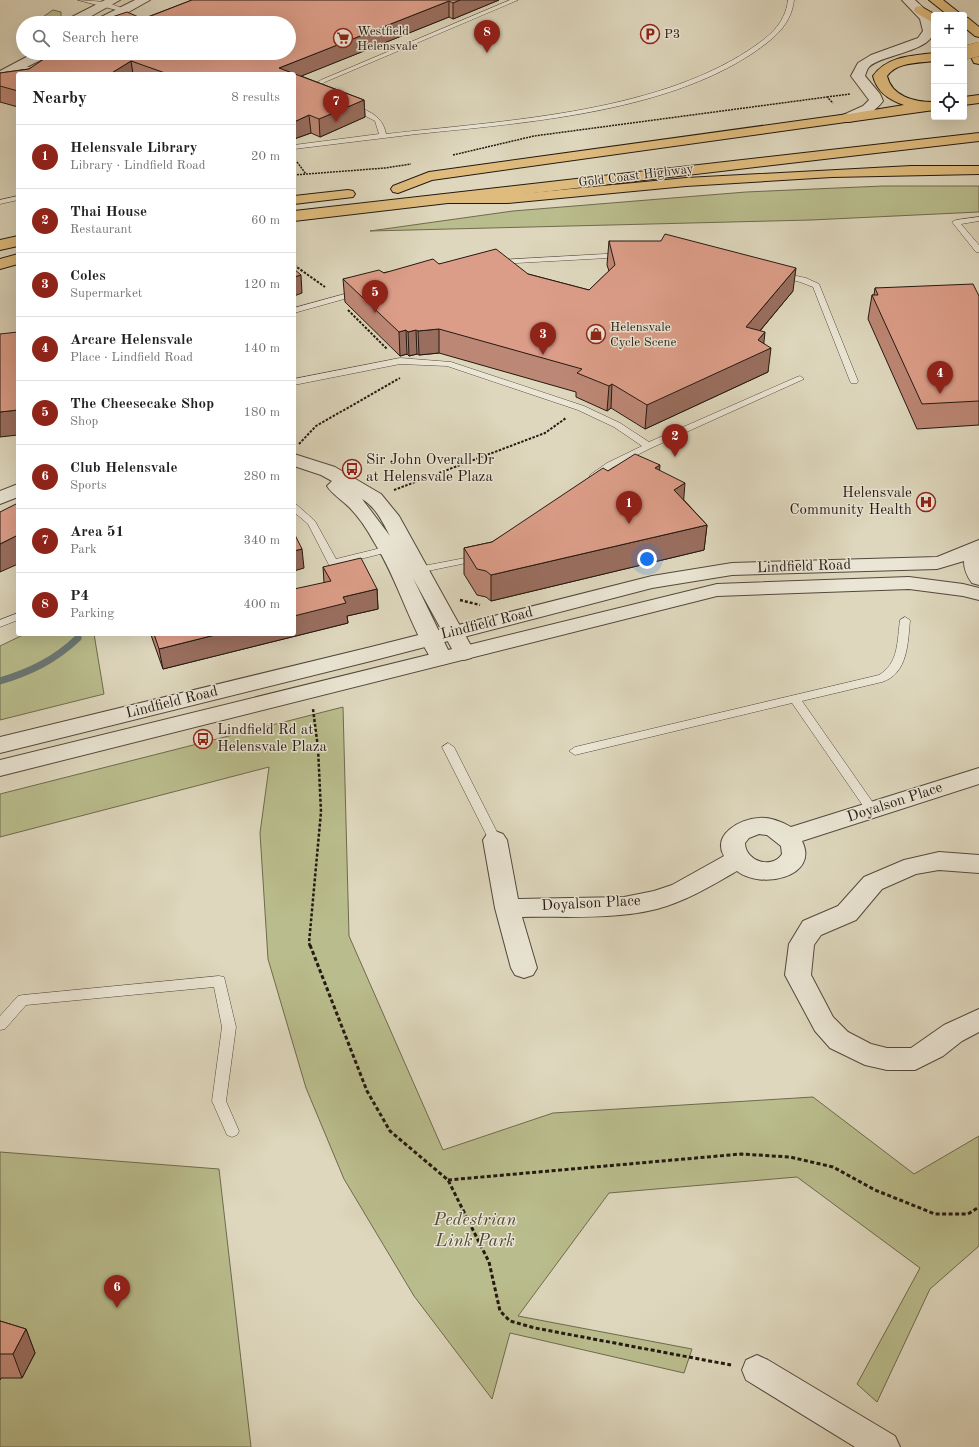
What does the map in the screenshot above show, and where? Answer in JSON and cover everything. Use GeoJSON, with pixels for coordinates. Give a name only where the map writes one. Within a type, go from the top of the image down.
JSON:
{"type":"FeatureCollection","features":[{"type":"Feature","properties":{"kind":"highway"},"geometry":{"type":"LineString","coordinates":[[936,0],[952,12]]}},
{"type":"Feature","properties":{"kind":"highway"},"geometry":{"type":"LineString","coordinates":[[920,10],[931,17]]}},
{"type":"Feature","properties":{"kind":"highway"},"geometry":{"type":"LineString","coordinates":[[967,23],[979,33]]}},
{"type":"Feature","properties":{"kind":"highway"},"geometry":{"type":"LineString","coordinates":[[967,54],[979,56]]}},
{"type":"Feature","properties":{"kind":"highway"},"geometry":{"type":"LineString","coordinates":[[931,58],[892,65],[884,69],[880,76],[885,89],[895,96],[919,105],[931,106]]}},
{"type":"Feature","properties":{"kind":"highway"},"geometry":{"type":"LineString","coordinates":[[967,101],[979,99]]}},
{"type":"Feature","properties":{"kind":"highway"},"geometry":{"type":"LineString","coordinates":[[398,189],[429,176],[931,106]]}},
{"type":"Feature","properties":{"kind":"highway","name":"Gold Coast Highway"},"geometry":{"type":"LineString","coordinates":[[296,216],[979,136]]}},
{"type":"Feature","properties":{"kind":"highway","name":"Gold Coast Highway"},"geometry":{"type":"LineString","coordinates":[[383,190],[639,161]]}},
{"type":"Feature","properties":{"kind":"highway"},"geometry":{"type":"LineString","coordinates":[[443,199],[507,198],[663,184],[824,173],[911,170],[979,170]]}},
{"type":"Feature","properties":{"kind":"highway"},"geometry":{"type":"LineString","coordinates":[[296,200],[361,193]]}},
{"type":"Feature","properties":{"kind":"highway"},"geometry":{"type":"LineString","coordinates":[[0,245],[16,241]]}},
{"type":"Feature","properties":{"kind":"highway"},"geometry":{"type":"LineString","coordinates":[[0,264],[16,260]]}},
{"type":"Feature","properties":{"kind":"street"},"geometry":{"type":"LineString","coordinates":[[113,16],[144,0]]}},
{"type":"Feature","properties":{"kind":"street"},"geometry":{"type":"LineString","coordinates":[[848,118],[868,109],[876,102],[875,97],[858,76],[861,66],[870,61],[911,46],[925,38],[928,33],[930,25],[920,10],[908,0]]}},
{"type":"Feature","properties":{"kind":"street"},"geometry":{"type":"LineString","coordinates":[[83,16],[110,2]]}},
{"type":"Feature","properties":{"kind":"street"},"geometry":{"type":"LineString","coordinates":[[0,76],[32,60]]}},
{"type":"Feature","properties":{"kind":"street"},"geometry":{"type":"LineString","coordinates":[[0,63],[19,67]]}},
{"type":"Feature","properties":{"kind":"street"},"geometry":{"type":"LineString","coordinates":[[304,458],[374,498],[389,516],[396,548],[430,639],[440,658]]}},
{"type":"Feature","properties":{"kind":"street"},"geometry":{"type":"LineString","coordinates":[[304,458],[356,504],[418,570],[464,652]]}},
{"type":"Feature","properties":{"kind":"street"},"geometry":{"type":"LineString","coordinates":[[979,547],[973,559],[975,573],[979,579]]}},
{"type":"Feature","properties":{"kind":"street","name":"Lindfield Road"},"geometry":{"type":"LineString","coordinates":[[0,745],[454,633],[652,582],[732,569],[937,563],[950,560],[979,547]]}},
{"type":"Feature","properties":{"kind":"street","name":"Lindfield Road"},"geometry":{"type":"LineString","coordinates":[[0,768],[717,590],[909,583],[956,589],[979,594]]}},
{"type":"Feature","properties":{"kind":"street","name":"Doyalson Place"},"geometry":{"type":"LineString","coordinates":[[788,837],[872,810],[974,783]]}},
{"type":"Feature","properties":{"kind":"street"},"geometry":{"type":"LineString","coordinates":[[769,826],[788,837],[793,845],[795,853],[792,861],[785,867],[765,872],[753,870],[737,860],[732,853],[733,839],[737,833],[746,828],[769,826]]}},
{"type":"Feature","properties":{"kind":"street"},"geometry":{"type":"LineString","coordinates":[[495,840],[507,908],[524,968]]}},
{"type":"Feature","properties":{"kind":"street","name":"Doyalson Place"},"geometry":{"type":"LineString","coordinates":[[507,908],[624,906],[656,900],[681,891],[737,860]]}},
{"type":"Feature","properties":{"kind":"street"},"geometry":{"type":"LineString","coordinates":[[979,864],[939,861],[912,866],[873,883],[847,913],[812,928],[802,944],[798,975],[824,1024],[839,1040],[865,1054],[887,1059],[916,1059],[934,1048],[953,1033],[979,1020]]}},
{"type":"Feature","properties":{"kind":"street"},"geometry":{"type":"LineString","coordinates":[[757,1370],[884,1447]]}},
{"type":"Feature","properties":{"kind":"lane"},"geometry":{"type":"LineString","coordinates":[[81,0],[110,2],[124,10]]}},
{"type":"Feature","properties":{"kind":"lane"},"geometry":{"type":"LineString","coordinates":[[329,98],[315,90],[314,86],[376,57],[515,0]]}},
{"type":"Feature","properties":{"kind":"lane"},"geometry":{"type":"LineString","coordinates":[[296,147],[510,123],[589,111],[694,82],[739,60],[775,35],[791,12],[791,0]]}},
{"type":"Feature","properties":{"kind":"lane"},"geometry":{"type":"LineString","coordinates":[[19,67],[43,72]]}},
{"type":"Feature","properties":{"kind":"lane"},"geometry":{"type":"LineString","coordinates":[[344,104],[379,119],[382,124],[383,136]]}},
{"type":"Feature","properties":{"kind":"lane"},"geometry":{"type":"LineString","coordinates":[[0,202],[16,198]]}},
{"type":"Feature","properties":{"kind":"lane"},"geometry":{"type":"LineString","coordinates":[[979,219],[956,222],[979,250]]}},
{"type":"Feature","properties":{"kind":"lane"},"geometry":{"type":"LineString","coordinates":[[486,263],[632,254]]}},
{"type":"Feature","properties":{"kind":"lane"},"geometry":{"type":"LineString","coordinates":[[773,272],[803,280],[816,286],[854,381]]}},
{"type":"Feature","properties":{"kind":"lane"},"geometry":{"type":"LineString","coordinates":[[296,310],[366,290]]}},
{"type":"Feature","properties":{"kind":"lane"},"geometry":{"type":"LineString","coordinates":[[296,382],[400,361],[448,364],[581,408],[617,425],[648,446]]}},
{"type":"Feature","properties":{"kind":"lane"},"geometry":{"type":"LineString","coordinates":[[585,483],[610,465],[623,458],[800,379]]}},
{"type":"Feature","properties":{"kind":"lane"},"geometry":{"type":"LineString","coordinates":[[623,458],[633,466]]}},
{"type":"Feature","properties":{"kind":"lane"},"geometry":{"type":"LineString","coordinates":[[296,509],[312,522],[333,563],[396,548]]}},
{"type":"Feature","properties":{"kind":"lane"},"geometry":{"type":"LineString","coordinates":[[418,570],[468,560],[489,551]]}},
{"type":"Feature","properties":{"kind":"lane"},"geometry":{"type":"LineString","coordinates":[[0,624],[16,617]]}},
{"type":"Feature","properties":{"kind":"lane"},"geometry":{"type":"LineString","coordinates":[[575,751],[796,700],[882,678],[892,673],[899,663],[905,620]]}},
{"type":"Feature","properties":{"kind":"lane"},"geometry":{"type":"LineString","coordinates":[[796,700],[872,810]]}},
{"type":"Feature","properties":{"kind":"lane"},"geometry":{"type":"LineString","coordinates":[[448,747],[495,840]]}},
{"type":"Feature","properties":{"kind":"lane"},"geometry":{"type":"LineString","coordinates":[[0,1025],[24,1000],[220,981],[229,1027],[219,1101],[232,1131]]}},
{"type":"Feature","properties":{"kind":"path"},"geometry":{"type":"LineString","coordinates":[[296,160],[306,174]]}},
{"type":"Feature","properties":{"kind":"path"},"geometry":{"type":"LineString","coordinates":[[296,266],[320,283],[394,356],[419,356],[409,373],[316,426],[298,445],[304,458]]}},
{"type":"Feature","properties":{"kind":"path"},"geometry":{"type":"LineString","coordinates":[[374,498],[545,432],[581,408]]}},
{"type":"Feature","properties":{"kind":"path"},"geometry":{"type":"LineString","coordinates":[[310,691],[318,748],[321,812],[310,943],[367,1091],[390,1131],[448,1180],[489,1262],[500,1311],[510,1321],[535,1328],[757,1370]]}},
{"type":"Feature","properties":{"kind":"path"},"geometry":{"type":"LineString","coordinates":[[448,1180],[463,1180],[741,1154],[790,1157],[833,1167],[875,1190],[935,1214],[968,1214],[979,1207]]}},
{"type":"Feature","properties":{"kind":"green space"},"geometry":{"type":"Polygon","coordinates":[[[53,10],[61,12],[61,16],[44,16],[53,10]]]}},
{"type":"Feature","properties":{"kind":"green space"},"geometry":{"type":"Polygon","coordinates":[[[883,186],[979,186],[979,212],[811,220],[370,231],[513,211],[746,192],[883,186]]]}},
{"type":"Feature","properties":{"kind":"green space"},"geometry":{"type":"Polygon","coordinates":[[[21,636],[94,636],[104,694],[0,720],[0,646],[21,636]]]}},
{"type":"Feature","properties":{"kind":"green space","name":"Pedestrian Link Park"},"geometry":{"type":"Polygon","coordinates":[[[343,707],[349,936],[443,1150],[553,1113],[813,1097],[914,1174],[979,1136],[979,1246],[930,1289],[877,1402],[857,1384],[920,1268],[797,1177],[609,1193],[518,1316],[692,1349],[684,1373],[510,1333],[492,1399],[414,1296],[344,1179],[306,1088],[268,959],[260,833],[269,767],[0,837],[0,794],[343,707]]]}},
{"type":"Feature","properties":{"kind":"green space"},"geometry":{"type":"Polygon","coordinates":[[[0,1152],[219,1169],[251,1447],[0,1447],[0,1152]]]}},
{"type":"Feature","properties":{"kind":"building"},"geometry":{"type":"Polygon","coordinates":[[[192,0],[460,0],[453,3],[449,1],[279,68],[290,72],[162,72],[131,61],[113,72],[16,72],[16,90],[0,86],[0,73],[29,69],[42,60],[296,60],[296,16],[151,16],[192,0]]]}},
{"type":"Feature","properties":{"kind":"building"},"geometry":{"type":"Polygon","coordinates":[[[127,12],[136,16],[115,16],[127,12]]]}},
{"type":"Feature","properties":{"kind":"building"},"geometry":{"type":"Polygon","coordinates":[[[296,74],[364,100],[319,119],[309,115],[296,121],[296,74]]]}},
{"type":"Feature","properties":{"kind":"building"},"geometry":{"type":"Polygon","coordinates":[[[665,234],[796,268],[746,327],[765,332],[758,340],[771,348],[647,405],[612,384],[609,386],[577,373],[582,369],[439,329],[416,330],[408,332],[406,330],[399,332],[343,279],[379,270],[384,273],[433,259],[439,264],[496,249],[528,274],[589,290],[615,265],[609,241],[661,241],[665,234]]]}},
{"type":"Feature","properties":{"kind":"building"},"geometry":{"type":"Polygon","coordinates":[[[296,271],[301,275],[296,276],[296,271]]]}},
{"type":"Feature","properties":{"kind":"building"},"geometry":{"type":"Polygon","coordinates":[[[973,284],[979,296],[979,401],[922,404],[872,295],[878,295],[875,288],[973,284]]]}},
{"type":"Feature","properties":{"kind":"building"},"geometry":{"type":"Polygon","coordinates":[[[16,332],[16,410],[0,412],[0,334],[16,332]]]}},
{"type":"Feature","properties":{"kind":"building"},"geometry":{"type":"Polygon","coordinates":[[[635,454],[660,465],[655,468],[685,483],[674,490],[707,525],[491,575],[486,571],[477,569],[464,548],[492,542],[603,468],[608,471],[635,454]]]}},
{"type":"Feature","properties":{"kind":"building"},"geometry":{"type":"Polygon","coordinates":[[[16,504],[16,536],[0,544],[0,512],[16,504]]]}},
{"type":"Feature","properties":{"kind":"building"},"geometry":{"type":"Polygon","coordinates":[[[296,537],[302,549],[296,550],[296,537]]]}},
{"type":"Feature","properties":{"kind":"building"},"geometry":{"type":"Polygon","coordinates":[[[361,558],[377,589],[343,597],[346,603],[296,616],[296,589],[331,581],[323,567],[361,558]]]}},
{"type":"Feature","properties":{"kind":"building"},"geometry":{"type":"Polygon","coordinates":[[[155,636],[211,636],[159,649],[155,636]]]}},
{"type":"Feature","properties":{"kind":"building"},"geometry":{"type":"Polygon","coordinates":[[[0,1321],[26,1329],[13,1354],[0,1354],[0,1321]]]}},
{"type":"Feature","properties":{"kind":"waterway"},"geometry":{"type":"LineString","coordinates":[[0,681],[22,674],[42,664],[60,653],[78,638]]}},
{"type":"Feature","properties":{"kind":"place","name":"P3"},"geometry":{"type":"Point","coordinates":[650,34]}},
{"type":"Feature","properties":{"kind":"place","name":"Westfield Helensvale"},"geometry":{"type":"Point","coordinates":[343,38]}},
{"type":"Feature","properties":{"kind":"place","name":"P4"},"geometry":{"type":"Point","coordinates":[487,53]}},
{"type":"Feature","properties":{"kind":"place","name":"Area 51"},"geometry":{"type":"Point","coordinates":[336,122]}},
{"type":"Feature","properties":{"kind":"place","name":"The Cheesecake Shop"},"geometry":{"type":"Point","coordinates":[375,313]}},
{"type":"Feature","properties":{"kind":"place","name":"Helensvale Cycle Scene"},"geometry":{"type":"Point","coordinates":[596,334]}},
{"type":"Feature","properties":{"kind":"place","name":"Coles"},"geometry":{"type":"Point","coordinates":[543,355]}},
{"type":"Feature","properties":{"kind":"place","name":"Arcare Helensvale"},"geometry":{"type":"Point","coordinates":[940,394]}},
{"type":"Feature","properties":{"kind":"place","name":"Thai House"},"geometry":{"type":"Point","coordinates":[675,457]}},
{"type":"Feature","properties":{"kind":"place","name":"Sir John Overall Dr at Helensvale Plaza"},"geometry":{"type":"Point","coordinates":[352,469]}},
{"type":"Feature","properties":{"kind":"place","name":"Helensvale Community Health"},"geometry":{"type":"Point","coordinates":[926,502]}},
{"type":"Feature","properties":{"kind":"place","name":"Helensvale Library"},"geometry":{"type":"Point","coordinates":[629,524]}},
{"type":"Feature","properties":{"kind":"place","name":"Lindfield Rd at Helensvale Plaza"},"geometry":{"type":"Point","coordinates":[203,739]}},
{"type":"Feature","properties":{"kind":"place","name":"Club Helensvale"},"geometry":{"type":"Point","coordinates":[117,1308]}}]}
